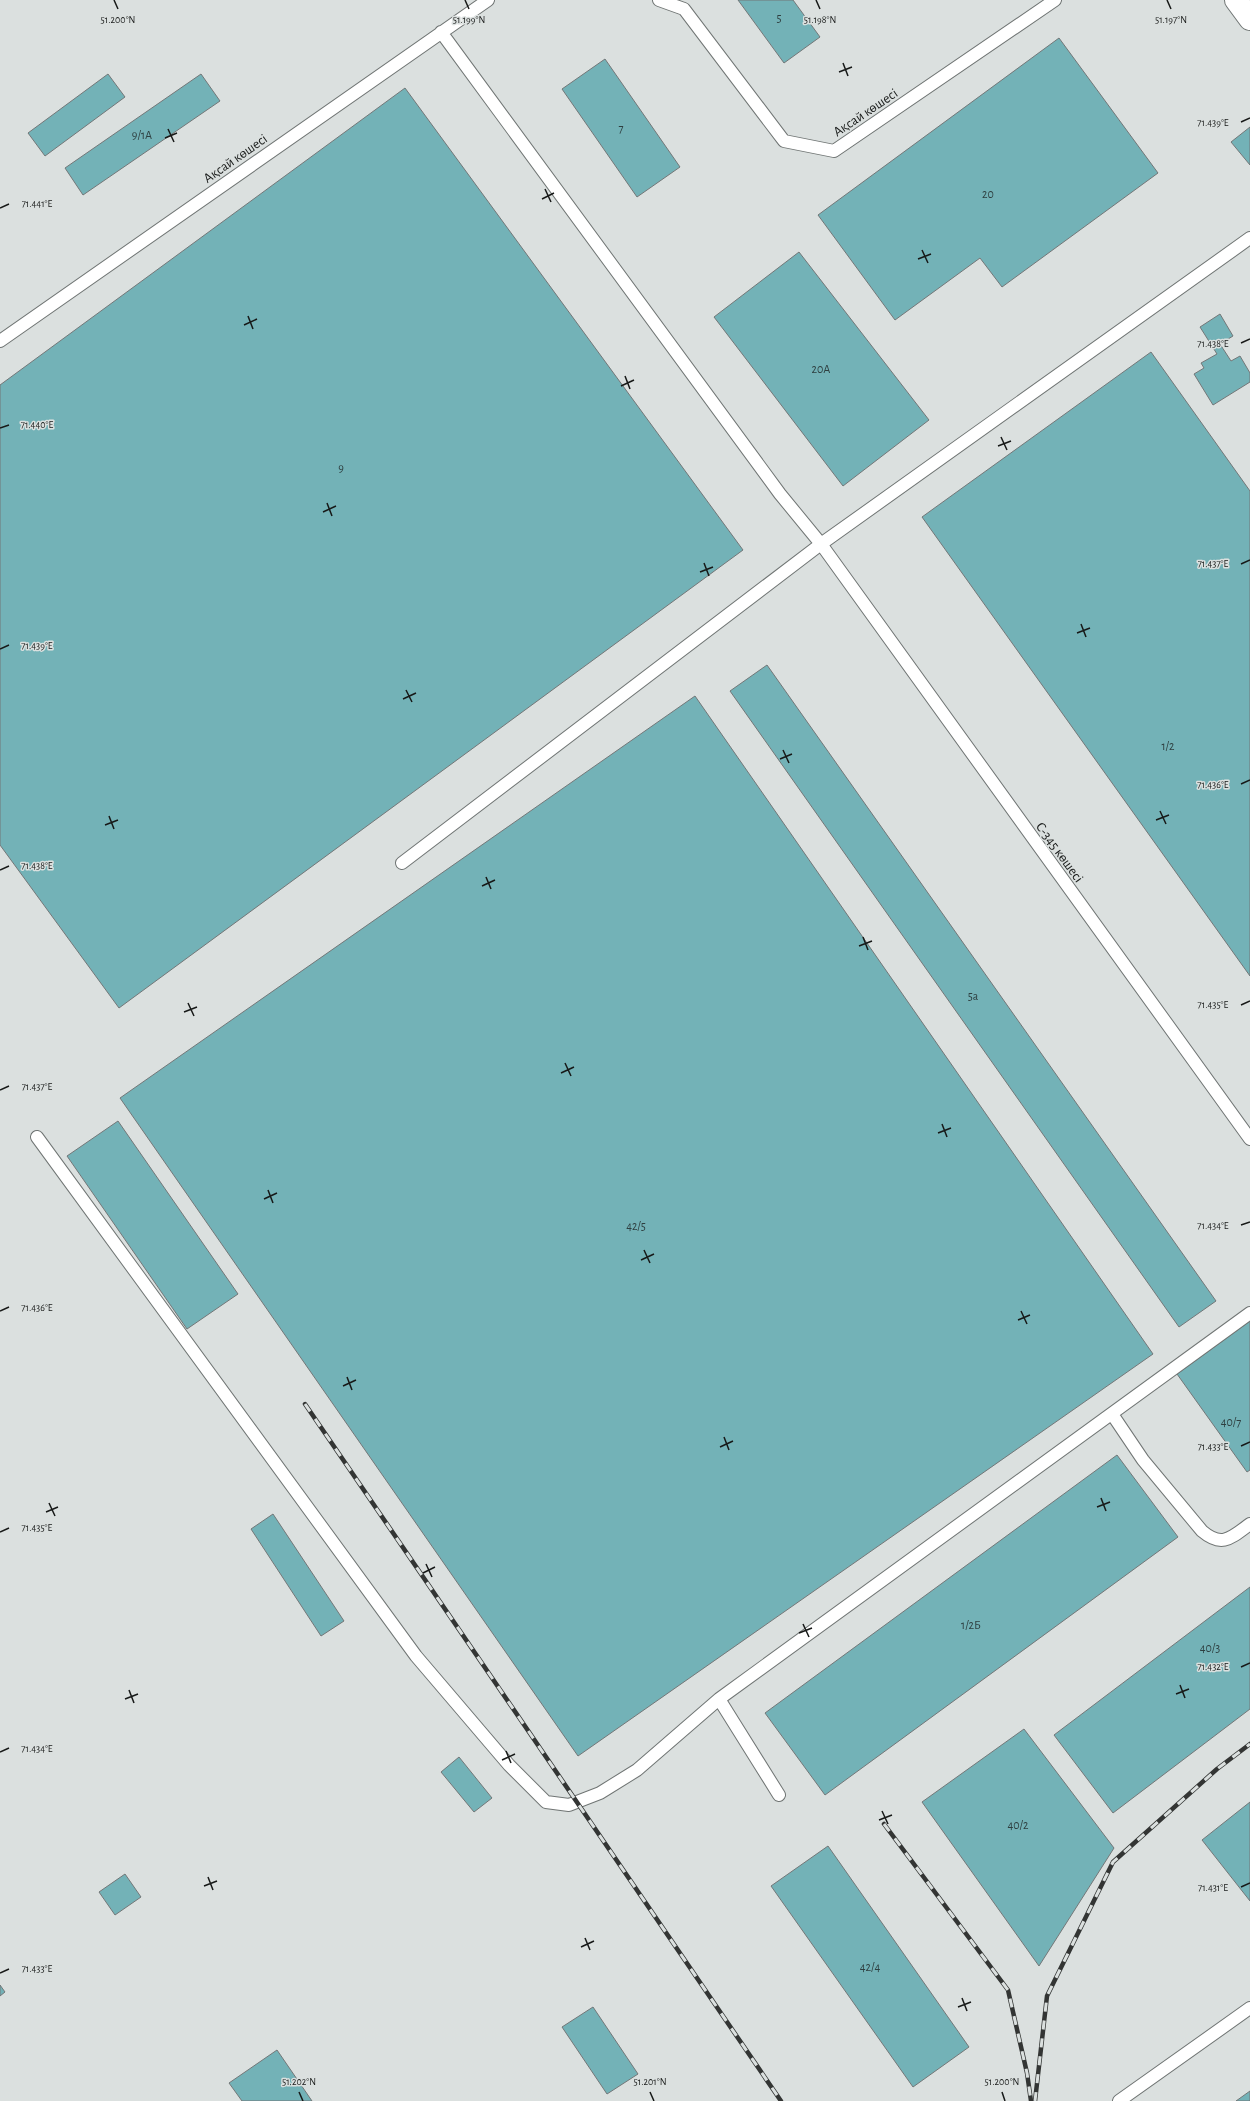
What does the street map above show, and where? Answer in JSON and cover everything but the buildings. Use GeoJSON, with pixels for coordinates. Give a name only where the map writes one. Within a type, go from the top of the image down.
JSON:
{"type":"FeatureCollection","features":[{"type":"Feature","properties":{"kind":"street"},"geometry":{"type":"LineString","coordinates":[[1236,0],[1250,19]]}},
{"type":"Feature","properties":{"kind":"lane","name":"Ақсай көшесі"},"geometry":{"type":"LineString","coordinates":[[0,341],[440,32],[488,0]]}},
{"type":"Feature","properties":{"kind":"lane","name":"Ақсай көшесі"},"geometry":{"type":"LineString","coordinates":[[659,0],[684,9],[784,141],[834,151],[1055,0]]}},
{"type":"Feature","properties":{"kind":"lane","name":"С-345 көшесі"},"geometry":{"type":"LineString","coordinates":[[440,32],[780,494],[821,544],[1250,1139]]}},
{"type":"Feature","properties":{"kind":"lane"},"geometry":{"type":"LineString","coordinates":[[402,863],[821,544],[1250,238]]}},
{"type":"Feature","properties":{"kind":"lane"},"geometry":{"type":"LineString","coordinates":[[37,1136],[416,1656],[509,1765],[546,1802],[569,1806],[600,1793],[637,1770],[719,1699],[1250,1313]]}},
{"type":"Feature","properties":{"kind":"lane"},"geometry":{"type":"LineString","coordinates":[[1112,1414],[1143,1460],[1209,1537],[1222,1541],[1233,1537],[1250,1524]]}},
{"type":"Feature","properties":{"kind":"lane"},"geometry":{"type":"LineString","coordinates":[[719,1699],[779,1795]]}},
{"type":"Feature","properties":{"kind":"lane"},"geometry":{"type":"LineString","coordinates":[[1119,2101],[1250,2008]]}},
{"type":"Feature","properties":{"kind":"railway"},"geometry":{"type":"LineString","coordinates":[[305,1404],[781,2101]]}},
{"type":"Feature","properties":{"kind":"railway"},"geometry":{"type":"LineString","coordinates":[[1035,2101],[1047,1996],[1113,1862],[1217,1769],[1250,1744]]}},
{"type":"Feature","properties":{"kind":"railway"},"geometry":{"type":"LineString","coordinates":[[884,1824],[1008,1990],[1027,2073],[1031,2101]]}}]}
